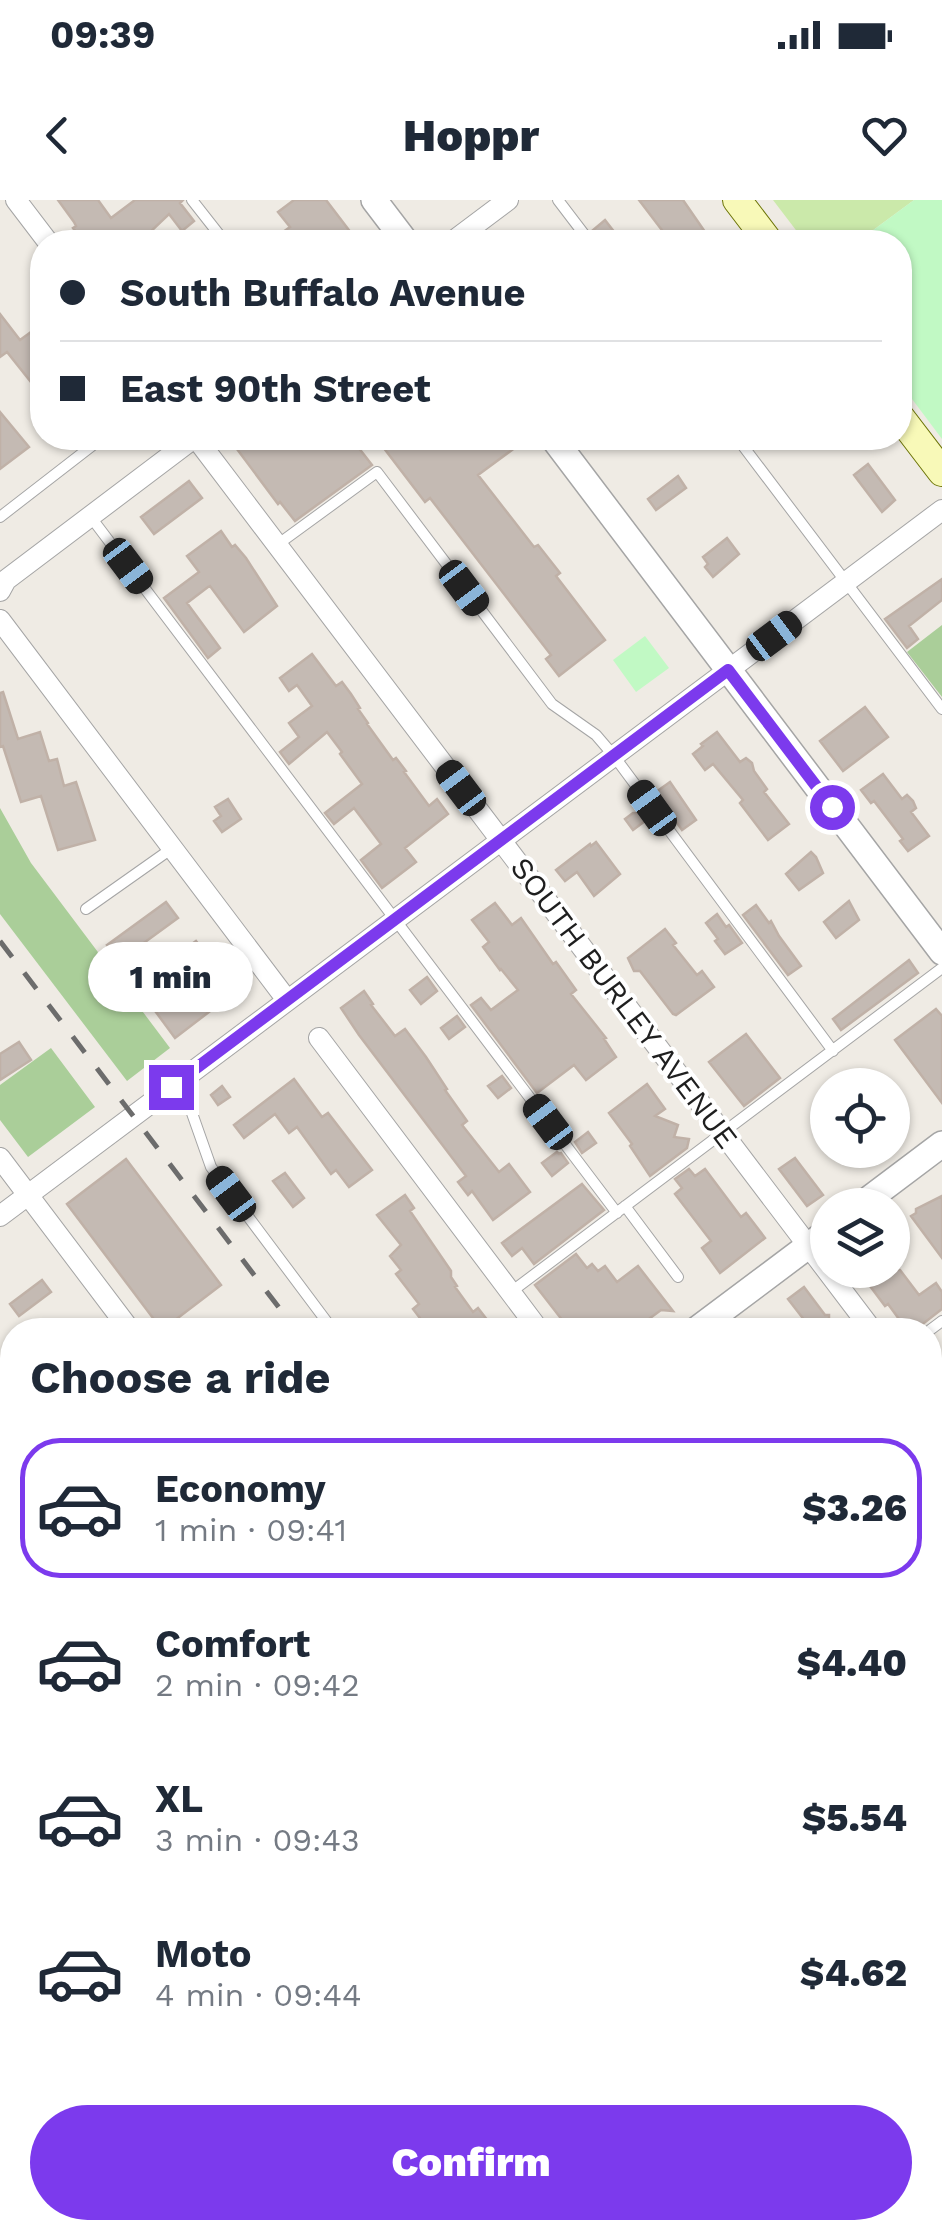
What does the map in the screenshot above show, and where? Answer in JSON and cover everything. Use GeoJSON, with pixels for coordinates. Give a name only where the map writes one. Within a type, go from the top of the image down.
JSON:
{"type":"FeatureCollection","features":[{"type":"Feature","properties":{"kind":"main road"},"geometry":{"type":"LineString","coordinates":[[737,200],[760,230]]}},
{"type":"Feature","properties":{"kind":"main road"},"geometry":{"type":"LineString","coordinates":[[912,432],[942,472]]}},
{"type":"Feature","properties":{"kind":"street"},"geometry":{"type":"LineString","coordinates":[[16,200],[39,230]]}},
{"type":"Feature","properties":{"kind":"street"},"geometry":{"type":"LineString","coordinates":[[374,200],[397,230]]}},
{"type":"Feature","properties":{"kind":"street"},"geometry":{"type":"LineString","coordinates":[[468,230],[508,200]]}},
{"type":"Feature","properties":{"kind":"street"},"geometry":{"type":"LineString","coordinates":[[3,585],[179,450]]}},
{"type":"Feature","properties":{"kind":"street","name":"SOUTH BURLEY AVENUE"},"geometry":{"type":"LineString","coordinates":[[204,450],[723,1133],[810,1229]]}},
{"type":"Feature","properties":{"kind":"street"},"geometry":{"type":"LineString","coordinates":[[562,450],[942,952]]}},
{"type":"Feature","properties":{"kind":"street"},"geometry":{"type":"LineString","coordinates":[[0,1216],[942,510]]}},
{"type":"Feature","properties":{"kind":"street"},"geometry":{"type":"LineString","coordinates":[[0,620],[287,1000]]}},
{"type":"Feature","properties":{"kind":"street"},"geometry":{"type":"LineString","coordinates":[[318,1038],[530,1318]]}},
{"type":"Feature","properties":{"kind":"street"},"geometry":{"type":"LineString","coordinates":[[884,1188],[942,1144]]}},
{"type":"Feature","properties":{"kind":"street"},"geometry":{"type":"LineString","coordinates":[[0,1158],[121,1318]]}},
{"type":"Feature","properties":{"kind":"street"},"geometry":{"type":"LineString","coordinates":[[712,1318],[810,1244]]}},
{"type":"Feature","properties":{"kind":"street","name":"SOUTH BURLEY AVENUE"},"geometry":{"type":"LineString","coordinates":[[847,1288],[865,1318]]}},
{"type":"Feature","properties":{"kind":"lane"},"geometry":{"type":"LineString","coordinates":[[192,200],[216,230]]}},
{"type":"Feature","properties":{"kind":"lane"},"geometry":{"type":"LineString","coordinates":[[558,200],[581,230]]}},
{"type":"Feature","properties":{"kind":"lane"},"geometry":{"type":"LineString","coordinates":[[0,517],[87,450]]}},
{"type":"Feature","properties":{"kind":"lane"},"geometry":{"type":"LineString","coordinates":[[746,450],[942,708]]}},
{"type":"Feature","properties":{"kind":"lane"},"geometry":{"type":"LineString","coordinates":[[278,546],[376,472],[552,704],[596,735],[614,756],[833,1051]]}},
{"type":"Feature","properties":{"kind":"lane"},"geometry":{"type":"LineString","coordinates":[[90,516],[395,920],[621,1210],[678,1276]]}},
{"type":"Feature","properties":{"kind":"lane"},"geometry":{"type":"LineString","coordinates":[[86,910],[172,848]]}},
{"type":"Feature","properties":{"kind":"lane"},"geometry":{"type":"LineString","coordinates":[[511,1293],[942,968]]}},
{"type":"Feature","properties":{"kind":"lane"},"geometry":{"type":"LineString","coordinates":[[180,1080],[211,1167],[324,1318]]}},
{"type":"Feature","properties":{"kind":"green space"},"geometry":{"type":"Polygon","coordinates":[[[773,200],[914,200],[873,230],[796,230],[773,200]]]}},
{"type":"Feature","properties":{"kind":"green space"},"geometry":{"type":"Polygon","coordinates":[[[914,200],[942,200],[942,439],[912,399],[912,230],[873,230],[914,200]]]}},
{"type":"Feature","properties":{"kind":"green space"},"geometry":{"type":"Polygon","coordinates":[[[942,625],[942,697],[907,652],[942,625]]]}},
{"type":"Feature","properties":{"kind":"green space"},"geometry":{"type":"Polygon","coordinates":[[[645,636],[669,668],[636,692],[613,660],[645,636]]]}},
{"type":"Feature","properties":{"kind":"green space"},"geometry":{"type":"Polygon","coordinates":[[[0,808],[31,863],[170,1048],[127,1081],[0,914],[0,808]]]}},
{"type":"Feature","properties":{"kind":"green space"},"geometry":{"type":"Polygon","coordinates":[[[51,1048],[95,1107],[28,1157],[0,1120],[0,1085],[51,1048]]]}},
{"type":"Feature","properties":{"kind":"building"},"geometry":{"type":"Polygon","coordinates":[[[58,200],[98,200],[111,218],[135,200],[183,200],[180,203],[194,221],[183,230],[169,214],[152,230],[75,230],[74,222],[58,200]]]}},
{"type":"Feature","properties":{"kind":"building"},"geometry":{"type":"Polygon","coordinates":[[[294,200],[326,200],[349,230],[286,230],[290,227],[278,212],[294,200]]]}},
{"type":"Feature","properties":{"kind":"building"},"geometry":{"type":"Polygon","coordinates":[[[639,200],[683,200],[704,230],[662,230],[639,200]]]}},
{"type":"Feature","properties":{"kind":"building"},"geometry":{"type":"Polygon","coordinates":[[[605,220],[613,230],[593,230],[605,220]]]}},
{"type":"Feature","properties":{"kind":"building"},"geometry":{"type":"Polygon","coordinates":[[[0,314],[20,340],[30,333],[30,381],[7,352],[0,357],[0,314]]]}},
{"type":"Feature","properties":{"kind":"building"},"geometry":{"type":"Polygon","coordinates":[[[0,412],[29,447],[0,469],[0,412]]]}},
{"type":"Feature","properties":{"kind":"building"},"geometry":{"type":"Polygon","coordinates":[[[238,450],[360,450],[372,465],[295,521],[238,450]]]}},
{"type":"Feature","properties":{"kind":"building"},"geometry":{"type":"Polygon","coordinates":[[[385,450],[512,450],[478,475],[534,547],[538,545],[560,573],[556,576],[605,640],[559,676],[546,659],[551,655],[430,498],[425,502],[385,450]]]}},
{"type":"Feature","properties":{"kind":"building"},"geometry":{"type":"Polygon","coordinates":[[[868,464],[895,500],[882,512],[854,475],[868,464]]]}},
{"type":"Feature","properties":{"kind":"building"},"geometry":{"type":"Polygon","coordinates":[[[678,476],[686,488],[656,510],[648,499],[678,476]]]}},
{"type":"Feature","properties":{"kind":"building"},"geometry":{"type":"Polygon","coordinates":[[[189,481],[202,498],[154,534],[141,517],[189,481]]]}},
{"type":"Feature","properties":{"kind":"building"},"geometry":{"type":"Polygon","coordinates":[[[221,531],[246,558],[277,606],[244,632],[208,587],[187,603],[220,648],[208,658],[164,598],[199,572],[187,556],[221,531]]]}},
{"type":"Feature","properties":{"kind":"building"},"geometry":{"type":"Polygon","coordinates":[[[727,538],[739,554],[713,577],[703,557],[727,538]]]}},
{"type":"Feature","properties":{"kind":"building"},"geometry":{"type":"Polygon","coordinates":[[[942,579],[942,600],[909,626],[918,639],[907,648],[885,619],[942,579]]]}},
{"type":"Feature","properties":{"kind":"building"},"geometry":{"type":"Polygon","coordinates":[[[312,654],[336,686],[342,682],[367,724],[429,806],[437,799],[448,814],[405,848],[416,862],[382,888],[361,860],[381,844],[354,808],[334,824],[325,813],[362,784],[327,732],[289,764],[280,752],[299,737],[289,723],[312,706],[297,685],[289,691],[280,678],[312,654]]]}},
{"type":"Feature","properties":{"kind":"building"},"geometry":{"type":"Polygon","coordinates":[[[3,692],[18,739],[40,732],[49,761],[57,759],[64,786],[76,782],[95,840],[58,850],[41,796],[21,802],[3,746],[0,747],[3,692]]]}},
{"type":"Feature","properties":{"kind":"building"},"geometry":{"type":"Polygon","coordinates":[[[865,707],[888,737],[843,771],[820,741],[865,707]]]}},
{"type":"Feature","properties":{"kind":"building"},"geometry":{"type":"Polygon","coordinates":[[[717,732],[740,762],[746,758],[752,763],[767,789],[764,792],[789,824],[768,840],[740,803],[743,800],[713,764],[705,770],[693,754],[717,732]]]}},
{"type":"Feature","properties":{"kind":"building"},"geometry":{"type":"Polygon","coordinates":[[[883,774],[902,799],[907,795],[913,801],[916,808],[911,812],[929,836],[908,851],[874,801],[871,803],[861,790],[883,774]]]}},
{"type":"Feature","properties":{"kind":"building"},"geometry":{"type":"Polygon","coordinates":[[[670,782],[696,820],[682,830],[656,792],[670,782]]]}},
{"type":"Feature","properties":{"kind":"building"},"geometry":{"type":"Polygon","coordinates":[[[228,799],[241,819],[222,832],[214,821],[221,816],[215,807],[228,799]]]}},
{"type":"Feature","properties":{"kind":"building"},"geometry":{"type":"Polygon","coordinates":[[[639,813],[645,821],[633,830],[625,819],[639,813]]]}},
{"type":"Feature","properties":{"kind":"building"},"geometry":{"type":"Polygon","coordinates":[[[596,842],[620,874],[594,896],[577,872],[565,881],[556,870],[596,842]]]}},
{"type":"Feature","properties":{"kind":"building"},"geometry":{"type":"Polygon","coordinates":[[[811,852],[823,873],[799,890],[786,874],[811,852]]]}},
{"type":"Feature","properties":{"kind":"building"},"geometry":{"type":"Polygon","coordinates":[[[849,901],[859,920],[836,938],[824,922],[849,901]]]}},
{"type":"Feature","properties":{"kind":"building"},"geometry":{"type":"Polygon","coordinates":[[[166,902],[178,918],[119,961],[107,945],[166,902]]]}},
{"type":"Feature","properties":{"kind":"building"},"geometry":{"type":"Polygon","coordinates":[[[495,903],[512,925],[521,918],[553,964],[556,962],[576,990],[571,994],[616,1057],[586,1080],[574,1065],[537,1093],[471,1005],[481,998],[491,1010],[518,990],[483,947],[489,942],[472,920],[495,903]]]}},
{"type":"Feature","properties":{"kind":"building"},"geometry":{"type":"Polygon","coordinates":[[[756,905],[801,966],[788,975],[743,915],[756,905]]]}},
{"type":"Feature","properties":{"kind":"building"},"geometry":{"type":"Polygon","coordinates":[[[717,914],[742,943],[725,954],[706,923],[717,914]]]}},
{"type":"Feature","properties":{"kind":"building"},"geometry":{"type":"Polygon","coordinates":[[[665,929],[697,975],[702,971],[714,987],[676,1015],[640,971],[634,971],[628,958],[665,929]]]}},
{"type":"Feature","properties":{"kind":"building"},"geometry":{"type":"Polygon","coordinates":[[[196,941],[235,992],[175,1038],[136,985],[196,941]]]}},
{"type":"Feature","properties":{"kind":"building"},"geometry":{"type":"Polygon","coordinates":[[[909,960],[918,973],[841,1030],[833,1019],[909,960]]]}},
{"type":"Feature","properties":{"kind":"building"},"geometry":{"type":"Polygon","coordinates":[[[427,977],[437,991],[421,1004],[410,990],[427,977]]]}},
{"type":"Feature","properties":{"kind":"building"},"geometry":{"type":"Polygon","coordinates":[[[364,991],[395,1036],[405,1029],[426,1057],[467,1121],[462,1125],[499,1172],[509,1164],[530,1192],[493,1220],[472,1191],[468,1195],[458,1182],[466,1176],[341,1008],[364,991]]]}},
{"type":"Feature","properties":{"kind":"building"},"geometry":{"type":"Polygon","coordinates":[[[936,1009],[942,1016],[942,1103],[895,1040],[936,1009]]]}},
{"type":"Feature","properties":{"kind":"building"},"geometry":{"type":"Polygon","coordinates":[[[457,1016],[465,1027],[449,1039],[441,1028],[457,1016]]]}},
{"type":"Feature","properties":{"kind":"building"},"geometry":{"type":"Polygon","coordinates":[[[746,1034],[780,1078],[744,1106],[709,1062],[746,1034]]]}},
{"type":"Feature","properties":{"kind":"building"},"geometry":{"type":"Polygon","coordinates":[[[19,1042],[31,1060],[0,1080],[0,1054],[19,1042]]]}},
{"type":"Feature","properties":{"kind":"building"},"geometry":{"type":"Polygon","coordinates":[[[502,1076],[511,1088],[498,1098],[488,1086],[502,1076]]]}},
{"type":"Feature","properties":{"kind":"building"},"geometry":{"type":"Polygon","coordinates":[[[294,1079],[322,1117],[328,1113],[372,1170],[349,1187],[336,1170],[331,1174],[297,1127],[289,1133],[275,1114],[244,1138],[234,1125],[294,1079]]]}},
{"type":"Feature","properties":{"kind":"building"},"geometry":{"type":"Polygon","coordinates":[[[647,1084],[665,1109],[655,1116],[678,1125],[674,1137],[689,1139],[687,1148],[650,1176],[609,1113],[647,1084]]]}},
{"type":"Feature","properties":{"kind":"building"},"geometry":{"type":"Polygon","coordinates":[[[222,1086],[230,1097],[218,1105],[211,1095],[222,1086]]]}},
{"type":"Feature","properties":{"kind":"building"},"geometry":{"type":"Polygon","coordinates":[[[588,1132],[596,1143],[582,1153],[575,1142],[588,1132]]]}},
{"type":"Feature","properties":{"kind":"building"},"geometry":{"type":"Polygon","coordinates":[[[557,1152],[568,1163],[552,1176],[542,1163],[557,1152]]]}},
{"type":"Feature","properties":{"kind":"building"},"geometry":{"type":"Polygon","coordinates":[[[795,1158],[818,1188],[810,1188],[810,1204],[807,1206],[779,1169],[795,1158]]]}},
{"type":"Feature","properties":{"kind":"building"},"geometry":{"type":"Polygon","coordinates":[[[126,1159],[221,1285],[178,1318],[153,1318],[67,1204],[126,1159]]]}},
{"type":"Feature","properties":{"kind":"building"},"geometry":{"type":"Polygon","coordinates":[[[689,1169],[695,1176],[705,1169],[741,1217],[746,1213],[765,1238],[720,1273],[702,1248],[711,1241],[675,1194],[682,1188],[675,1179],[689,1169]]]}},
{"type":"Feature","properties":{"kind":"building"},"geometry":{"type":"Polygon","coordinates":[[[285,1173],[304,1198],[293,1207],[273,1181],[285,1173]]]}},
{"type":"Feature","properties":{"kind":"building"},"geometry":{"type":"Polygon","coordinates":[[[582,1184],[604,1210],[534,1264],[522,1248],[512,1256],[502,1243],[582,1184]]]}},
{"type":"Feature","properties":{"kind":"building"},"geometry":{"type":"Polygon","coordinates":[[[405,1195],[414,1208],[410,1211],[451,1271],[455,1287],[473,1312],[478,1308],[486,1318],[420,1318],[413,1309],[419,1304],[396,1274],[401,1270],[390,1256],[401,1245],[377,1215],[405,1195]]]}},
{"type":"Feature","properties":{"kind":"building"},"geometry":{"type":"Polygon","coordinates":[[[942,1196],[942,1258],[911,1216],[916,1209],[942,1196]]]}},
{"type":"Feature","properties":{"kind":"building"},"geometry":{"type":"Polygon","coordinates":[[[576,1254],[587,1268],[592,1264],[598,1271],[605,1266],[617,1282],[638,1266],[673,1311],[661,1310],[650,1318],[561,1318],[535,1285],[576,1254]]]}},
{"type":"Feature","properties":{"kind":"building"},"geometry":{"type":"Polygon","coordinates":[[[42,1280],[51,1292],[19,1316],[10,1304],[42,1280]]]}},
{"type":"Feature","properties":{"kind":"building"},"geometry":{"type":"Polygon","coordinates":[[[910,1283],[919,1295],[936,1283],[942,1292],[942,1309],[930,1318],[898,1318],[888,1304],[885,1306],[872,1288],[910,1288],[910,1283]]]}},
{"type":"Feature","properties":{"kind":"building"},"geometry":{"type":"Polygon","coordinates":[[[804,1287],[829,1318],[803,1318],[788,1299],[804,1287]]]}},
{"type":"Feature","properties":{"kind":"railway"},"geometry":{"type":"LineString","coordinates":[[0,941],[287,1318]]}},
{"type":"Feature","properties":{"kind":"route"},"geometry":{"type":"LineString","coordinates":[[171,1087],[728,670],[832,807]]}}]}
